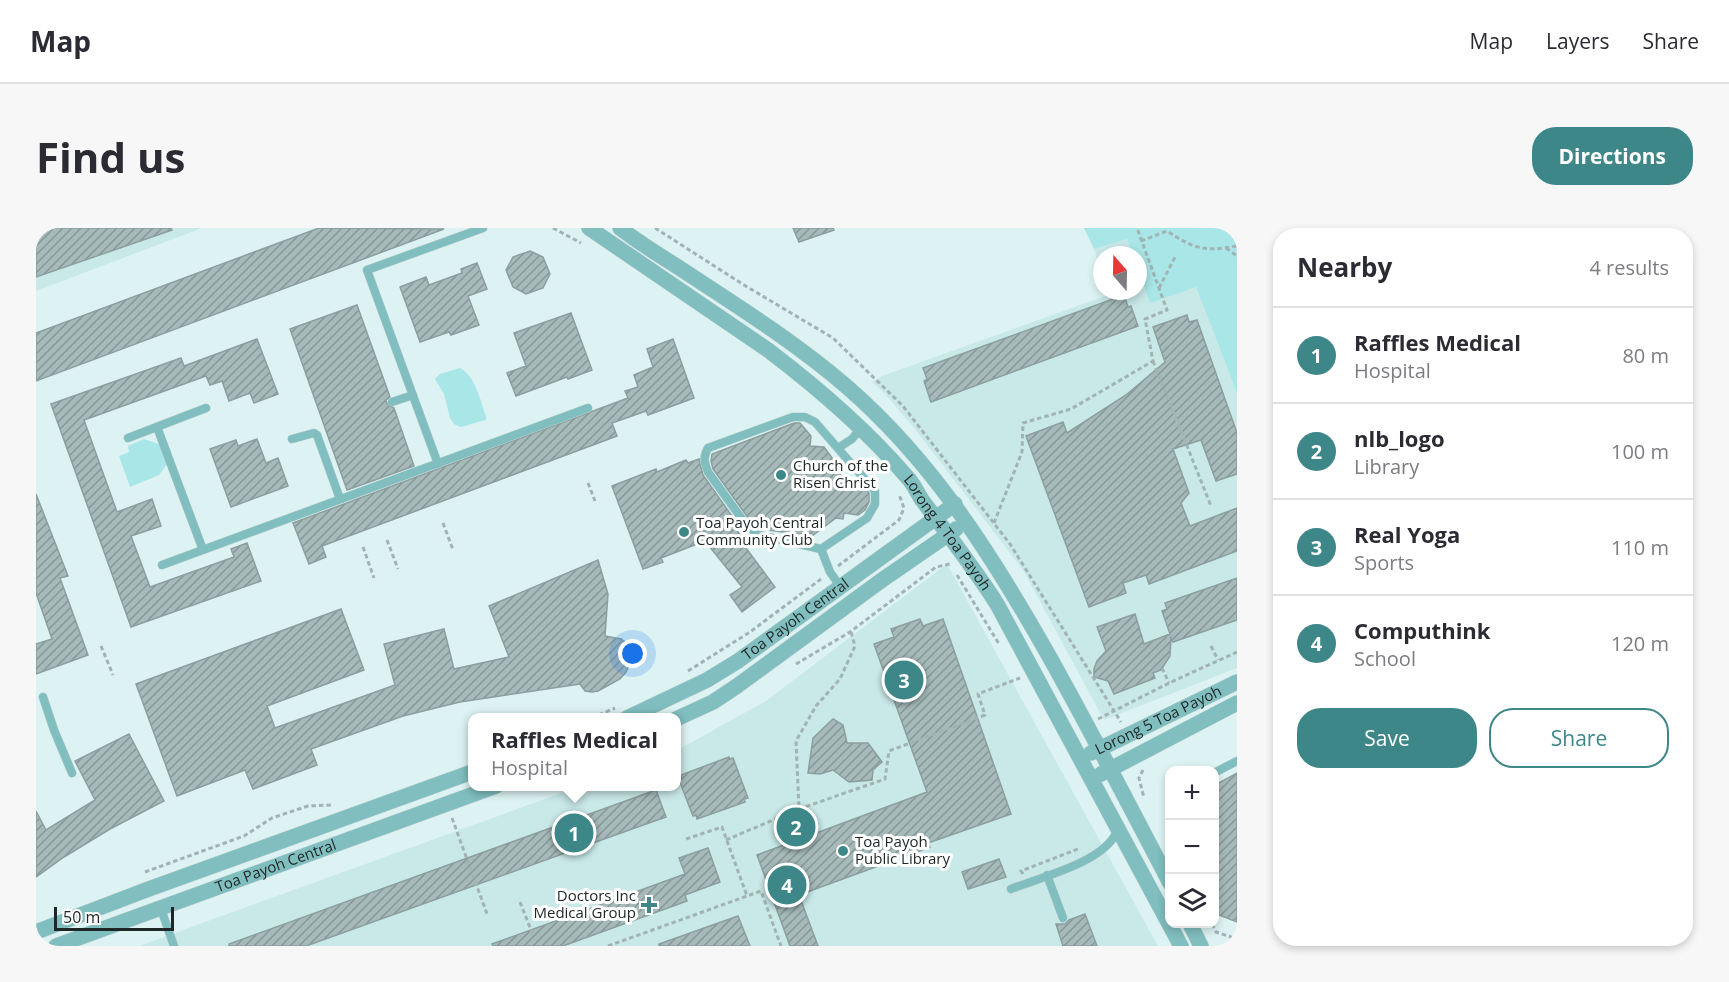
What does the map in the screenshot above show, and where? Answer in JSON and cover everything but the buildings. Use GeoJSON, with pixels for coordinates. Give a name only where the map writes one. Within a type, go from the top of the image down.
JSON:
{"type":"FeatureCollection","features":[{"type":"Feature","properties":{"kind":"street","name":"Lorong 4 Toa Payoh"},"geometry":{"type":"LineString","coordinates":[[589,228],[768,350],[861,428],[910,479],[997,604],[1181,946]]}},
{"type":"Feature","properties":{"kind":"street","name":"Lorong 4 Toa Payoh"},"geometry":{"type":"LineString","coordinates":[[620,228],[768,326],[846,386],[907,444],[981,540],[1100,748],[1165,874]]}},
{"type":"Feature","properties":{"kind":"street","name":"Toa Payoh Central"},"geometry":{"type":"LineString","coordinates":[[623,712],[707,680],[758,648],[955,504]]}},
{"type":"Feature","properties":{"kind":"street","name":"Toa Payoh Central"},"geometry":{"type":"LineString","coordinates":[[681,716],[713,702],[737,686],[967,521]]}},
{"type":"Feature","properties":{"kind":"street","name":"Lorong 5 Toa Payoh"},"geometry":{"type":"LineString","coordinates":[[1080,758],[1237,682]]}},
{"type":"Feature","properties":{"kind":"street","name":"Lorong 5 Toa Payoh"},"geometry":{"type":"LineString","coordinates":[[1091,779],[1237,703]]}},
{"type":"Feature","properties":{"kind":"street","name":"Toa Payoh Central"},"geometry":{"type":"LineString","coordinates":[[36,932],[468,772]]}},
{"type":"Feature","properties":{"kind":"street","name":"Toa Payoh Central"},"geometry":{"type":"LineString","coordinates":[[56,946],[84,941],[161,909],[482,791]]}},
{"type":"Feature","properties":{"kind":"street"},"geometry":{"type":"LineString","coordinates":[[1192,928],[1202,946]]}},
{"type":"Feature","properties":{"kind":"lane"},"geometry":{"type":"LineString","coordinates":[[438,464],[367,270],[483,228]]}},
{"type":"Feature","properties":{"kind":"lane"},"geometry":{"type":"LineString","coordinates":[[392,402],[412,395]]}},
{"type":"Feature","properties":{"kind":"lane"},"geometry":{"type":"LineString","coordinates":[[128,438],[206,408]]}},
{"type":"Feature","properties":{"kind":"lane"},"geometry":{"type":"LineString","coordinates":[[162,565],[588,408]]}},
{"type":"Feature","properties":{"kind":"lane"},"geometry":{"type":"LineString","coordinates":[[793,417],[805,417],[814,422],[875,491],[875,504],[867,518],[821,549],[759,535],[747,526],[708,472],[704,463],[704,456],[708,448],[793,417]]}},
{"type":"Feature","properties":{"kind":"lane"},"geometry":{"type":"LineString","coordinates":[[157,427],[203,550]]}},
{"type":"Feature","properties":{"kind":"lane"},"geometry":{"type":"LineString","coordinates":[[838,448],[852,439],[861,428]]}},
{"type":"Feature","properties":{"kind":"lane"},"geometry":{"type":"LineString","coordinates":[[292,439],[309,433],[317,435],[340,499]]}},
{"type":"Feature","properties":{"kind":"lane"},"geometry":{"type":"LineString","coordinates":[[821,549],[830,572],[840,586]]}},
{"type":"Feature","properties":{"kind":"lane"},"geometry":{"type":"LineString","coordinates":[[43,697],[72,772]]}},
{"type":"Feature","properties":{"kind":"lane"},"geometry":{"type":"LineString","coordinates":[[1219,771],[1237,761]]}},
{"type":"Feature","properties":{"kind":"lane"},"geometry":{"type":"LineString","coordinates":[[1011,889],[1098,854],[1110,845],[1118,830]]}},
{"type":"Feature","properties":{"kind":"lane"},"geometry":{"type":"LineString","coordinates":[[1047,875],[1062,918]]}},
{"type":"Feature","properties":{"kind":"lane"},"geometry":{"type":"LineString","coordinates":[[161,909],[174,946]]}},
{"type":"Feature","properties":{"kind":"path"},"geometry":{"type":"LineString","coordinates":[[553,228],[581,243]]}},
{"type":"Feature","properties":{"kind":"path"},"geometry":{"type":"LineString","coordinates":[[655,228],[744,285]]}},
{"type":"Feature","properties":{"kind":"path"},"geometry":{"type":"LineString","coordinates":[[1137,228],[1167,310],[1145,319],[1153,361],[1211,506]]}},
{"type":"Feature","properties":{"kind":"path"},"geometry":{"type":"LineString","coordinates":[[1141,241],[1167,231],[1194,247],[1237,246]]}},
{"type":"Feature","properties":{"kind":"path"},"geometry":{"type":"LineString","coordinates":[[1226,248],[1237,256]]}},
{"type":"Feature","properties":{"kind":"path"},"geometry":{"type":"LineString","coordinates":[[1159,288],[1175,257]]}},
{"type":"Feature","properties":{"kind":"path"},"geometry":{"type":"LineString","coordinates":[[1153,361],[1071,409],[1023,423],[1022,452],[994,523],[1010,544],[1115,710],[1237,652]]}},
{"type":"Feature","properties":{"kind":"path"},"geometry":{"type":"LineString","coordinates":[[588,483],[595,501]]}},
{"type":"Feature","properties":{"kind":"path"},"geometry":{"type":"LineString","coordinates":[[687,671],[750,632],[899,520],[904,508],[898,489]]}},
{"type":"Feature","properties":{"kind":"path"},"geometry":{"type":"LineString","coordinates":[[443,523],[453,550]]}},
{"type":"Feature","properties":{"kind":"path"},"geometry":{"type":"LineString","coordinates":[[387,540],[398,569]]}},
{"type":"Feature","properties":{"kind":"path"},"geometry":{"type":"LineString","coordinates":[[363,547],[374,578]]}},
{"type":"Feature","properties":{"kind":"path"},"geometry":{"type":"LineString","coordinates":[[799,809],[796,741],[816,706],[840,678],[855,646],[850,632]]}},
{"type":"Feature","properties":{"kind":"path"},"geometry":{"type":"LineString","coordinates":[[101,646],[113,675]]}},
{"type":"Feature","properties":{"kind":"path"},"geometry":{"type":"LineString","coordinates":[[1211,646],[1218,660]]}},
{"type":"Feature","properties":{"kind":"path"},"geometry":{"type":"LineString","coordinates":[[1162,668],[1169,683]]}},
{"type":"Feature","properties":{"kind":"path"},"geometry":{"type":"LineString","coordinates":[[726,840],[799,809],[885,779],[890,751],[985,715],[978,694],[1020,678]]}},
{"type":"Feature","properties":{"kind":"path"},"geometry":{"type":"LineString","coordinates":[[1144,767],[1139,778],[1149,807]]}},
{"type":"Feature","properties":{"kind":"path"},"geometry":{"type":"LineString","coordinates":[[449,810],[487,914]]}},
{"type":"Feature","properties":{"kind":"path"},"geometry":{"type":"LineString","coordinates":[[686,839],[722,827],[747,896]]}},
{"type":"Feature","properties":{"kind":"path"},"geometry":{"type":"LineString","coordinates":[[1027,883],[1021,871],[1086,846]]}},
{"type":"Feature","properties":{"kind":"path"},"geometry":{"type":"LineString","coordinates":[[608,946],[761,891],[781,946]]}},
{"type":"Feature","properties":{"kind":"path"},"geometry":{"type":"LineString","coordinates":[[520,902],[533,935]]}},
{"type":"Feature","properties":{"kind":"path"},"geometry":{"type":"LineString","coordinates":[[1214,928],[1216,932],[1237,939]]}},
{"type":"Feature","properties":{"kind":"shaded area"},"geometry":{"type":"Polygon","coordinates":[[[36,228],[202,228],[36,291],[36,228]]]}},
{"type":"Feature","properties":{"kind":"shaded area"},"geometry":{"type":"Polygon","coordinates":[[[1084,228],[1237,228],[1237,393],[1196,287],[1150,303],[1147,294],[1147,246],[1130,246],[1127,239],[1093,247],[1084,228]]]}},
{"type":"Feature","properties":{"kind":"shaded area"},"geometry":{"type":"Polygon","coordinates":[[[1127,239],[1130,246],[1104,246],[1127,239]]]}},
{"type":"Feature","properties":{"kind":"shaded area"},"geometry":{"type":"Polygon","coordinates":[[[1196,287],[1237,393],[1237,668],[1104,720],[1023,570],[915,429],[872,382],[882,376],[1094,300],[1147,300],[1147,294],[1150,302],[1196,287]]]}},
{"type":"Feature","properties":{"kind":"shaded area"},"geometry":{"type":"Polygon","coordinates":[[[460,368],[474,383],[486,416],[486,420],[461,427],[454,424],[450,418],[444,394],[435,379],[440,374],[460,368]]]}},
{"type":"Feature","properties":{"kind":"shaded area"},"geometry":{"type":"Polygon","coordinates":[[[144,439],[159,444],[167,464],[159,475],[130,487],[119,456],[129,452],[128,446],[144,439]]]}},
{"type":"Feature","properties":{"kind":"shaded area"},"geometry":{"type":"Polygon","coordinates":[[[947,564],[1158,946],[139,946],[567,791],[681,791],[681,748],[766,701],[947,564]]]}},
{"type":"Feature","properties":{"kind":"place","name":"Church of the Risen Christ"},"geometry":{"type":"Point","coordinates":[781,475]}},
{"type":"Feature","properties":{"kind":"place","name":"Toa Payoh Central Community Club"},"geometry":{"type":"Point","coordinates":[684,532]}},
{"type":"Feature","properties":{"kind":"place","name":"Real Yoga"},"geometry":{"type":"Point","coordinates":[904,680]}},
{"type":"Feature","properties":{"kind":"place","name":"nlb_logo"},"geometry":{"type":"Point","coordinates":[796,827]}},
{"type":"Feature","properties":{"kind":"place","name":"Raffles Medical"},"geometry":{"type":"Point","coordinates":[574,833]}},
{"type":"Feature","properties":{"kind":"place","name":"Toa Payoh Public Library"},"geometry":{"type":"Point","coordinates":[843,851]}},
{"type":"Feature","properties":{"kind":"place","name":"Computhink"},"geometry":{"type":"Point","coordinates":[787,885]}},
{"type":"Feature","properties":{"kind":"place","name":"Doctors Inc Medical Group"},"geometry":{"type":"Point","coordinates":[649,905]}}]}
